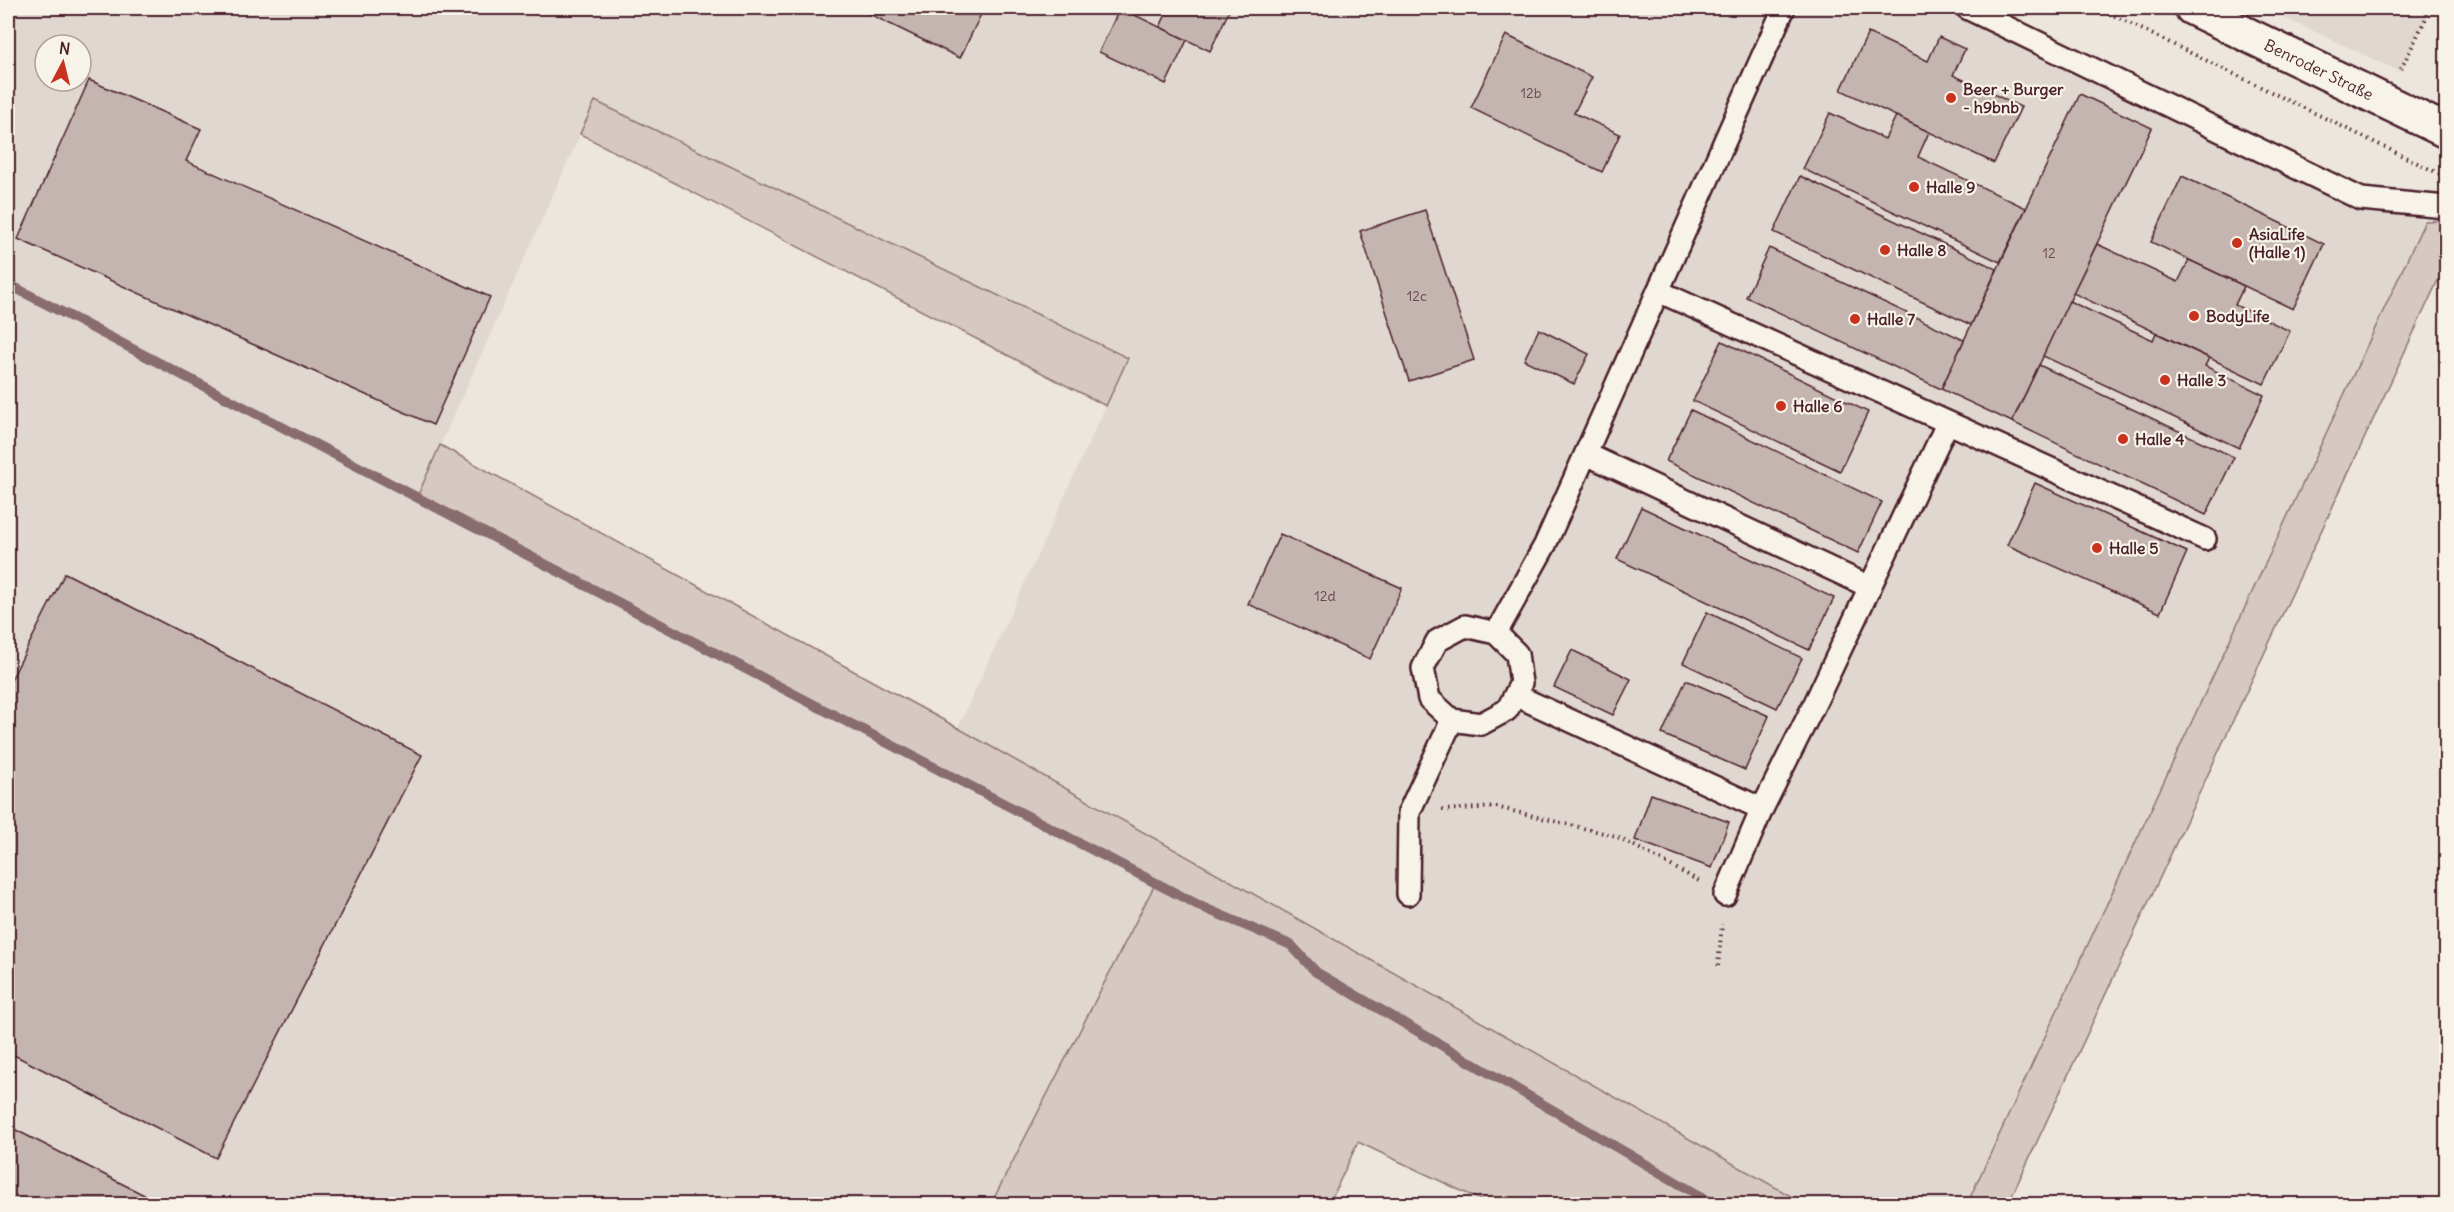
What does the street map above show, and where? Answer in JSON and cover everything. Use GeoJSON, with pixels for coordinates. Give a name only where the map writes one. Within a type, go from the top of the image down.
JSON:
{"type":"FeatureCollection","features":[{"type":"Feature","properties":{"kind":"street","name":"Benroder Straße"},"geometry":{"type":"LineString","coordinates":[[2192,8],[2446,131]]}},
{"type":"Feature","properties":{"kind":"lane"},"geometry":{"type":"LineString","coordinates":[[1496,633],[1545,545],[1784,8]]}},
{"type":"Feature","properties":{"kind":"lane"},"geometry":{"type":"LineString","coordinates":[[1966,8],[2361,199],[2446,207]]}},
{"type":"Feature","properties":{"kind":"lane"},"geometry":{"type":"LineString","coordinates":[[1658,291],[2205,539]]}},
{"type":"Feature","properties":{"kind":"lane"},"geometry":{"type":"LineString","coordinates":[[1725,895],[1762,809],[1947,424]]}},
{"type":"Feature","properties":{"kind":"lane"},"geometry":{"type":"LineString","coordinates":[[1586,454],[1870,587]]}},
{"type":"Feature","properties":{"kind":"lane"},"geometry":{"type":"LineString","coordinates":[[1466,627],[1496,633],[1517,654],[1521,683],[1515,695],[1507,710],[1481,724],[1452,720],[1429,699],[1423,668],[1437,640],[1466,627]]}},
{"type":"Feature","properties":{"kind":"lane"},"geometry":{"type":"LineString","coordinates":[[1515,695],[1762,809]]}},
{"type":"Feature","properties":{"kind":"lane"},"geometry":{"type":"LineString","coordinates":[[1408,894],[1409,812],[1452,720]]}},
{"type":"Feature","properties":{"kind":"path"},"geometry":{"type":"LineString","coordinates":[[2098,8],[2446,177]]}},
{"type":"Feature","properties":{"kind":"path"},"geometry":{"type":"LineString","coordinates":[[2386,100],[2431,8]]}},
{"type":"Feature","properties":{"kind":"path"},"geometry":{"type":"LineString","coordinates":[[1409,812],[1496,807],[1616,836],[1725,895],[1718,966]]}},
{"type":"Feature","properties":{"kind":"shaded area"},"geometry":{"type":"Polygon","coordinates":[[[8,8],[1993,8],[2425,221],[1967,1204],[1805,1204],[958,728],[1128,358],[595,101],[418,495],[1156,882],[991,1204],[8,1204],[8,8]]]}},
{"type":"Feature","properties":{"kind":"shaded area"},"geometry":{"type":"Polygon","coordinates":[[[2264,8],[2431,8],[2401,72],[2264,8]]]}},
{"type":"Feature","properties":{"kind":"shaded area"},"geometry":{"type":"Polygon","coordinates":[[[595,101],[1128,358],[1106,406],[580,134],[595,101]]]}},
{"type":"Feature","properties":{"kind":"shaded area"},"geometry":{"type":"Polygon","coordinates":[[[2446,220],[2446,263],[2008,1204],[1967,1204],[2425,221],[2446,220]]]}},
{"type":"Feature","properties":{"kind":"shaded area"},"geometry":{"type":"Polygon","coordinates":[[[440,445],[958,728],[1805,1204],[1489,1204],[1358,1142],[1329,1204],[991,1204],[1156,882],[418,495],[440,445]]]}},
{"type":"Feature","properties":{"kind":"building"},"geometry":{"type":"Polygon","coordinates":[[[857,8],[984,8],[960,58],[857,8]]]}},
{"type":"Feature","properties":{"kind":"building"},"geometry":{"type":"Polygon","coordinates":[[[1120,8],[1187,40],[1166,84],[1099,52],[1120,8]]]}},
{"type":"Feature","properties":{"kind":"building"},"geometry":{"type":"Polygon","coordinates":[[[1169,8],[1230,9],[1210,51],[1160,27],[1169,8]]]}},
{"type":"Feature","properties":{"kind":"building"},"geometry":{"type":"Polygon","coordinates":[[[1868,33],[1928,61],[1939,37],[1965,49],[1953,75],[2021,107],[1994,163],[1841,90],[1868,33]]]}},
{"type":"Feature","properties":{"kind":"building"},"geometry":{"type":"Polygon","coordinates":[[[1506,35],[1592,77],[1574,113],[1620,134],[1602,172],[1471,108],[1506,35]]]}},
{"type":"Feature","properties":{"kind":"building"},"geometry":{"type":"Polygon","coordinates":[[[93,82],[201,129],[186,161],[490,297],[433,425],[18,239],[83,93],[93,93],[93,82]]]}},
{"type":"Feature","properties":{"kind":"building"},"geometry":{"type":"Polygon","coordinates":[[[2080,94],[2152,128],[2012,422],[1941,389],[2080,94]]]}},
{"type":"Feature","properties":{"kind":"building"},"geometry":{"type":"Polygon","coordinates":[[[1830,113],[1885,139],[1896,116],[1929,132],[1918,157],[2026,208],[2000,262],[1803,169],[1830,113]]]}},
{"type":"Feature","properties":{"kind":"building","name":"Halle 8"},"geometry":{"type":"Polygon","coordinates":[[[1800,176],[1997,269],[1971,325],[1774,232],[1800,176]]]}},
{"type":"Feature","properties":{"kind":"building","name":"AsiaLife (Halle 1)"},"geometry":{"type":"Polygon","coordinates":[[[2182,176],[2324,244],[2293,309],[2151,242],[2182,176]]]}},
{"type":"Feature","properties":{"kind":"building"},"geometry":{"type":"Polygon","coordinates":[[[1425,210],[1474,360],[1409,381],[1360,231],[1425,210]]]}},
{"type":"Feature","properties":{"kind":"building"},"geometry":{"type":"Polygon","coordinates":[[[2097,244],[2178,282],[2189,260],[2244,286],[2235,305],[2290,331],[2264,384],[2073,293],[2097,244]]]}},
{"type":"Feature","properties":{"kind":"building","name":"Halle 7"},"geometry":{"type":"Polygon","coordinates":[[[1769,248],[1964,340],[1941,389],[1746,297],[1769,248]]]}},
{"type":"Feature","properties":{"kind":"building","name":"Halle 3"},"geometry":{"type":"Polygon","coordinates":[[[2069,301],[2153,340],[2156,333],[2209,358],[2205,366],[2264,395],[2239,448],[2043,356],[2069,301]]]}},
{"type":"Feature","properties":{"kind":"building"},"geometry":{"type":"Polygon","coordinates":[[[1539,329],[1589,354],[1574,384],[1524,360],[1539,329]]]}},
{"type":"Feature","properties":{"kind":"building","name":"Halle 6"},"geometry":{"type":"Polygon","coordinates":[[[1722,341],[1868,412],[1840,471],[1693,401],[1722,341]]]}},
{"type":"Feature","properties":{"kind":"building","name":"Halle 4"},"geometry":{"type":"Polygon","coordinates":[[[2039,365],[2234,457],[2206,515],[2012,422],[2039,365]]]}},
{"type":"Feature","properties":{"kind":"building"},"geometry":{"type":"Polygon","coordinates":[[[1691,410],[1882,502],[1858,553],[1666,461],[1691,410]]]}},
{"type":"Feature","properties":{"kind":"building","name":"Halle 5"},"geometry":{"type":"Polygon","coordinates":[[[2035,483],[2187,552],[2160,613],[2007,545],[2035,483]]]}},
{"type":"Feature","properties":{"kind":"building"},"geometry":{"type":"Polygon","coordinates":[[[1641,507],[1834,598],[1809,650],[1617,559],[1641,507]]]}},
{"type":"Feature","properties":{"kind":"building"},"geometry":{"type":"Polygon","coordinates":[[[1280,534],[1402,588],[1370,659],[1248,604],[1280,534]]]}},
{"type":"Feature","properties":{"kind":"building"},"geometry":{"type":"Polygon","coordinates":[[[65,573],[422,755],[216,1158],[8,1052],[8,686],[65,573]]]}},
{"type":"Feature","properties":{"kind":"building"},"geometry":{"type":"Polygon","coordinates":[[[1707,612],[1802,658],[1777,708],[1683,663],[1707,612]]]}},
{"type":"Feature","properties":{"kind":"building"},"geometry":{"type":"Polygon","coordinates":[[[1572,650],[1631,679],[1613,715],[1554,687],[1572,650]]]}},
{"type":"Feature","properties":{"kind":"building"},"geometry":{"type":"Polygon","coordinates":[[[1686,680],[1769,716],[1745,770],[1662,734],[1686,680]]]}},
{"type":"Feature","properties":{"kind":"building"},"geometry":{"type":"Polygon","coordinates":[[[1651,794],[1729,822],[1712,868],[1635,840],[1651,794]]]}},
{"type":"Feature","properties":{"kind":"building"},"geometry":{"type":"Polygon","coordinates":[[[8,1126],[162,1204],[8,1204],[8,1126]]]}},
{"type":"Feature","properties":{"kind":"waterway"},"geometry":{"type":"LineString","coordinates":[[8,284],[1202,907],[1291,945],[1316,972],[1714,1204]]}},
{"type":"Feature","properties":{"kind":"place","name":"Beer + Burger - h9bnb"},"geometry":{"type":"Point","coordinates":[1951,98]}},
{"type":"Feature","properties":{"kind":"place","name":"Halle 9"},"geometry":{"type":"Point","coordinates":[1914,187]}},
{"type":"Feature","properties":{"kind":"place","name":"AsiaLife (Halle 1)"},"geometry":{"type":"Point","coordinates":[2237,243]}},
{"type":"Feature","properties":{"kind":"place","name":"Halle 8"},"geometry":{"type":"Point","coordinates":[1885,250]}},
{"type":"Feature","properties":{"kind":"place","name":"BodyLife"},"geometry":{"type":"Point","coordinates":[2194,316]}},
{"type":"Feature","properties":{"kind":"place","name":"Halle 7"},"geometry":{"type":"Point","coordinates":[1855,319]}},
{"type":"Feature","properties":{"kind":"place","name":"Halle 3"},"geometry":{"type":"Point","coordinates":[2165,380]}},
{"type":"Feature","properties":{"kind":"place","name":"Halle 6"},"geometry":{"type":"Point","coordinates":[1781,406]}},
{"type":"Feature","properties":{"kind":"place","name":"Halle 4"},"geometry":{"type":"Point","coordinates":[2123,439]}},
{"type":"Feature","properties":{"kind":"place","name":"Halle 5"},"geometry":{"type":"Point","coordinates":[2097,548]}}]}
